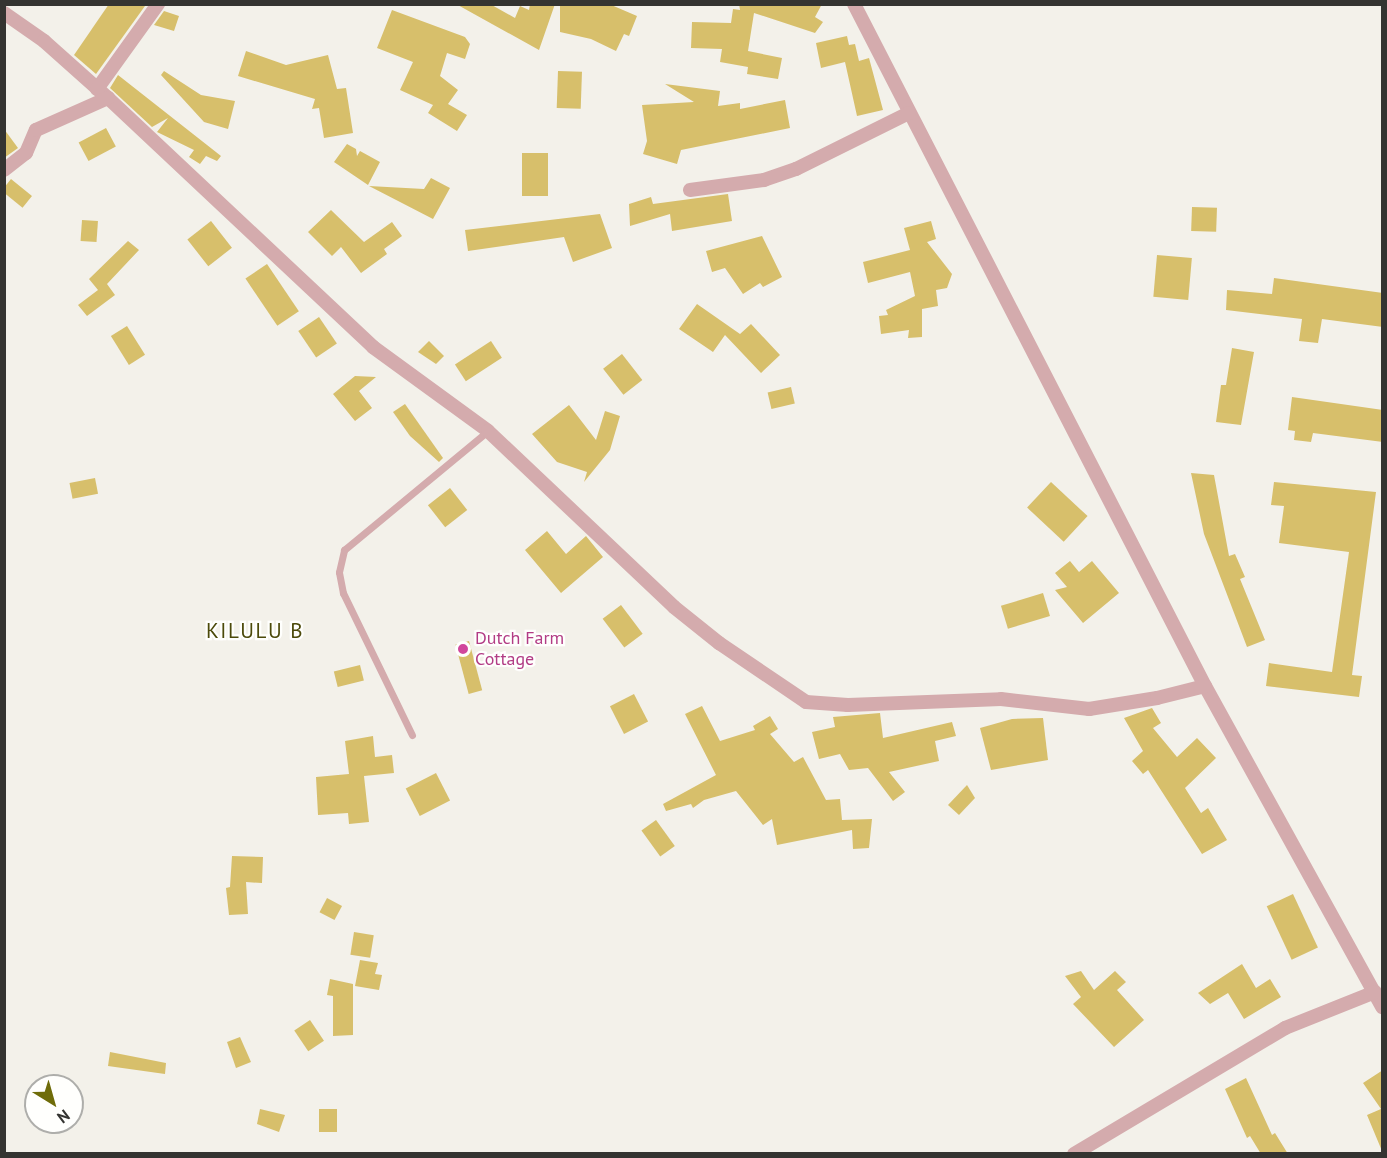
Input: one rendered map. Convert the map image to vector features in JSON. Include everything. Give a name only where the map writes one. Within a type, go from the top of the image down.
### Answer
[{"type":"street","points":[[4,170],[26,153],[36,130],[103,94],[158,4]]},
{"type":"street","points":[[854,4],[1205,686],[1383,1007]]},
{"type":"street","points":[[4,13],[44,41],[103,94],[373,347],[488,431],[674,607],[719,643],[807,702],[848,705],[1001,699],[1089,709],[1157,698],[1205,686]]},
{"type":"street","points":[[690,190],[764,180],[796,170],[909,113]]},
{"type":"street","points":[[1074,1154],[1285,1028],[1375,992]]},
{"type":"lane","points":[[412,735],[343,593],[339,572],[344,550],[488,431]]},
{"type":"building","points":[[109,4],[145,6],[96,74],[74,55]]},
{"type":"building","points":[[456,4],[490,4],[515,18],[520,6],[529,10],[530,4],[555,4],[539,50]]},
{"type":"building","points":[[560,4],[609,4],[637,16],[629,36],[624,34],[616,51],[591,39],[560,32]]},
{"type":"building","points":[[739,4],[822,4],[815,17],[823,22],[815,33],[754,13],[748,51],[782,58],[778,79],[747,74],[748,67],[720,62],[722,49],[691,48],[692,22],[731,23],[733,9],[740,10]]},
{"type":"building","points":[[392,10],[465,37],[470,44],[465,59],[447,53],[440,76],[458,90],[448,104],[467,115],[457,131],[428,113],[433,105],[400,90],[413,62],[377,48]]},
{"type":"building","points":[[164,11],[179,16],[174,31],[154,25]]},
{"type":"building","points":[[847,36],[849,45],[855,44],[859,61],[869,58],[883,110],[857,116],[845,62],[821,68],[816,43]]},
{"type":"building","points":[[246,51],[286,65],[328,55],[337,89],[346,88],[353,133],[324,138],[319,108],[312,109],[315,99],[238,76]]},
{"type":"building","points":[[164,71],[201,95],[235,101],[228,129],[204,122],[161,75]]},
{"type":"building","points":[[558,71],[582,72],[581,109],[557,108]]},
{"type":"building","points":[[118,75],[221,156],[217,161],[206,156],[200,164],[189,157],[194,150],[157,132],[168,118],[152,127],[110,88]]},
{"type":"building","points":[[665,84],[720,91],[718,106],[740,103],[740,109],[785,100],[790,128],[681,150],[677,164],[643,154],[647,141],[642,105],[694,102]]},
{"type":"building","points":[[106,128],[116,147],[88,161],[79,143]]},
{"type":"building","points":[[4,129],[18,148],[4,158]]},
{"type":"building","points":[[347,144],[356,149],[357,156],[360,151],[380,162],[368,185],[334,162]]},
{"type":"building","points":[[522,153],[548,153],[548,196],[522,196]]},
{"type":"building","points":[[431,178],[450,188],[433,219],[369,186],[424,189]]},
{"type":"building","points":[[11,179],[32,196],[23,208],[4,193],[4,188]]},
{"type":"building","points":[[728,194],[732,221],[672,231],[670,214],[630,226],[629,204],[651,197],[653,204]]},
{"type":"building","points":[[1192,207],[1217,208],[1216,232],[1191,231]]},
{"type":"building","points":[[331,210],[364,242],[392,222],[402,236],[384,249],[387,254],[361,273],[341,247],[332,256],[308,232]]},
{"type":"building","points":[[600,214],[612,248],[573,262],[564,237],[468,251],[465,230]]},
{"type":"building","points":[[82,220],[98,221],[96,242],[81,241]]},
{"type":"building","points":[[211,221],[232,248],[208,266],[187,239]]},
{"type":"building","points":[[931,221],[936,239],[927,242],[952,274],[947,288],[936,290],[938,306],[922,309],[922,337],[908,338],[909,330],[881,334],[879,316],[888,315],[886,310],[915,296],[910,272],[868,283],[863,262],[910,250],[904,228]]},
{"type":"building","points":[[762,236],[782,277],[763,287],[760,283],[743,294],[725,268],[712,272],[706,251]]},
{"type":"building","points":[[128,241],[139,250],[107,284],[115,295],[87,316],[78,305],[98,290],[89,279]]},
{"type":"building","points":[[1157,255],[1192,258],[1188,300],[1153,297]]},
{"type":"building","points":[[267,264],[299,311],[277,326],[245,279]]},
{"type":"building","points":[[1274,278],[1383,293],[1383,327],[1322,319],[1318,343],[1299,341],[1302,319],[1226,310],[1227,290],[1272,294]]},
{"type":"building","points":[[697,304],[740,334],[751,324],[780,355],[761,373],[725,335],[713,352],[679,329]]},
{"type":"building","points":[[319,317],[337,344],[316,358],[298,331]]},
{"type":"building","points":[[127,326],[145,355],[129,365],[111,336]]},
{"type":"building","points":[[429,341],[444,356],[436,364],[418,352]]},
{"type":"building","points":[[491,341],[502,358],[466,381],[455,364]]},
{"type":"building","points":[[1232,348],[1254,352],[1241,425],[1216,422],[1221,385],[1226,385]]},
{"type":"building","points":[[622,354],[642,380],[623,395],[603,369]]},
{"type":"building","points":[[355,376],[376,377],[359,391],[372,408],[355,421],[333,394]]},
{"type":"building","points":[[791,387],[795,404],[771,409],[768,392]]},
{"type":"building","points":[[1292,397],[1383,410],[1383,442],[1313,433],[1311,442],[1294,440],[1295,431],[1288,430]]},
{"type":"building","points":[[405,404],[443,458],[439,462],[410,436],[393,412]]},
{"type":"building","points":[[569,405],[596,440],[605,411],[620,416],[610,450],[584,482],[587,472],[557,462],[532,434]]},
{"type":"building","points":[[1191,473],[1214,475],[1229,556],[1235,554],[1245,577],[1240,579],[1265,640],[1247,647],[1204,534]]},
{"type":"building","points":[[95,478],[98,494],[73,499],[69,483]]},
{"type":"building","points":[[1051,482],[1088,516],[1064,542],[1027,508]]},
{"type":"building","points":[[1274,482],[1376,492],[1352,675],[1362,676],[1359,697],[1266,686],[1269,663],[1332,672],[1349,552],[1279,543],[1284,506],[1271,505]]},
{"type":"building","points":[[450,488],[467,510],[445,527],[428,505]]},
{"type":"building","points":[[547,531],[566,554],[586,536],[603,557],[561,593],[525,550]]},
{"type":"building","points":[[1070,561],[1079,572],[1092,561],[1119,593],[1083,623],[1055,590],[1067,587],[1055,573]]},
{"type":"building","points":[[1043,593],[1050,616],[1008,629],[1001,606]]},
{"type":"building","points":[[621,605],[643,634],[624,648],[603,619]]},
{"type":"building","points":[[469,641],[482,690],[469,694],[455,645]]},
{"type":"building","points":[[360,665],[364,681],[338,687],[334,672]]},
{"type":"building","points":[[634,694],[648,722],[624,734],[610,706]]},
{"type":"building","points":[[702,706],[720,741],[755,730],[753,726],[770,716],[778,729],[770,734],[794,762],[803,757],[826,800],[840,799],[842,820],[872,819],[869,848],[853,849],[852,830],[777,845],[772,819],[763,825],[736,791],[704,800],[693,808],[691,804],[666,811],[663,804],[716,775],[685,714]]},
{"type":"building","points":[[1152,708],[1161,723],[1153,728],[1177,757],[1197,738],[1216,758],[1185,788],[1201,813],[1208,808],[1227,840],[1202,854],[1148,770],[1143,774],[1132,761],[1143,751],[1124,718]]},
{"type":"building","points":[[880,713],[883,738],[952,722],[956,736],[935,741],[939,761],[889,772],[905,792],[893,801],[868,768],[849,770],[840,754],[819,759],[812,732],[835,727],[833,717]]},
{"type":"building","points":[[1043,718],[1048,760],[991,770],[980,728],[1012,719]]},
{"type":"building","points":[[373,736],[375,757],[392,755],[394,773],[364,776],[369,822],[349,824],[348,813],[318,815],[316,777],[349,774],[345,741]]},
{"type":"building","points":[[436,773],[450,801],[420,816],[406,788]]},
{"type":"building","points":[[967,785],[975,798],[959,815],[948,805]]},
{"type":"building","points":[[656,820],[675,846],[660,856],[641,831]]},
{"type":"building","points":[[232,856],[263,857],[262,883],[246,882],[248,914],[229,915],[226,888],[230,887]]},
{"type":"building","points":[[1293,894],[1318,947],[1292,960],[1267,906]]},
{"type":"building","points":[[327,898],[342,906],[334,920],[319,912]]},
{"type":"building","points":[[354,932],[374,935],[370,958],[350,955]]},
{"type":"building","points":[[360,960],[378,963],[375,974],[382,975],[379,990],[355,986]]},
{"type":"building","points":[[1242,964],[1256,988],[1270,979],[1281,997],[1244,1019],[1228,993],[1210,1004],[1198,993]]},
{"type":"building","points":[[1081,971],[1094,990],[1115,971],[1126,982],[1117,990],[1144,1020],[1114,1047],[1073,1004],[1081,997],[1065,976]]},
{"type":"building","points":[[330,979],[353,984],[353,1035],[333,1036],[333,996],[327,995]]},
{"type":"building","points":[[310,1020],[324,1041],[308,1051],[294,1031]]},
{"type":"building","points":[[240,1037],[251,1062],[236,1068],[227,1042]]},
{"type":"building","points":[[110,1052],[166,1063],[165,1074],[108,1066]]},
{"type":"building","points":[[1383,1070],[1382,1151],[1367,1115],[1381,1109],[1363,1083]]},
{"type":"building","points":[[1246,1078],[1272,1135],[1275,1133],[1288,1154],[1261,1154],[1250,1136],[1247,1138],[1225,1089]]},
{"type":"building","points":[[260,1109],[285,1115],[279,1132],[257,1124]]},
{"type":"building","points":[[319,1109],[337,1109],[337,1132],[319,1132]]},
{"type":"place","name":"Dutch Farm Cottage","points":[[463,649]]},
{"type":"district","name":"KILULU B","points":[[255,631]]}]
